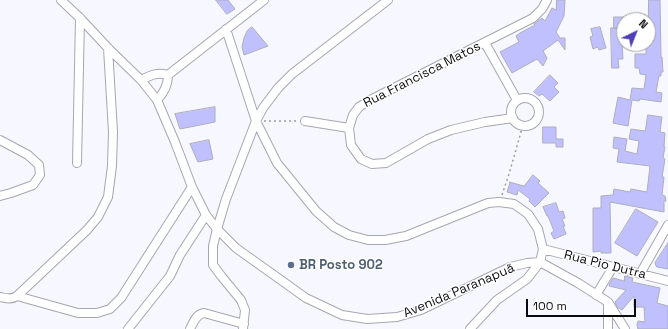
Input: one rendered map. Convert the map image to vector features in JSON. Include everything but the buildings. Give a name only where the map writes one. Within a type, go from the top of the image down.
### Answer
[{"type":"street","name":"Avenida Paranapuã","points":[[61,0],[142,80],[157,100],[192,187],[206,215],[236,248],[306,298],[342,315],[367,319],[397,318],[421,310],[510,267],[540,262]]},
{"type":"street","points":[[157,100],[167,84],[168,75],[263,0]]},
{"type":"street","points":[[190,329],[198,316],[204,312],[243,327],[245,310],[241,300],[213,265],[213,246],[226,199],[256,121],[263,108],[278,88],[292,74],[388,0]]},
{"type":"street","name":"Rua Francisca Matos","points":[[348,128],[353,115],[360,107],[370,100],[533,18],[542,9],[547,0]]},
{"type":"street","points":[[77,163],[80,18]]},
{"type":"street","points":[[226,29],[256,121],[278,163],[316,212],[334,227],[349,235],[368,240],[385,240],[406,236],[488,203],[499,202],[514,204],[528,214],[538,229],[543,249],[540,262],[527,279],[497,300],[470,329]]},
{"type":"street","points":[[485,43],[517,100]]},
{"type":"street","points":[[0,297],[7,299],[17,296],[87,230],[98,217],[108,196],[112,166],[113,132],[108,48]]},
{"type":"street","points":[[142,80],[156,74],[168,75]]},
{"type":"street","points":[[524,98],[532,100],[537,105],[538,117],[533,123],[522,125],[515,121],[511,110],[512,106],[517,100],[524,98]]},
{"type":"street","points":[[305,121],[348,128],[351,145],[361,159],[372,164],[386,163],[428,139],[450,130],[485,122],[513,118]]},
{"type":"street","points":[[0,140],[28,155],[39,165],[40,175],[33,185],[0,196]]},
{"type":"street","points":[[17,296],[78,313],[97,313],[110,309],[121,298],[192,187]]},
{"type":"street","points":[[128,329],[170,276],[180,255],[206,215]]},
{"type":"street","points":[[640,274],[668,225]]},
{"type":"street","name":"Rua Pio Dutra","points":[[543,249],[668,281]]},
{"type":"street","points":[[540,262],[608,302],[625,329]]},
{"type":"street","points":[[596,295],[613,267]]},
{"type":"street","points":[[608,302],[608,329]]},
{"type":"path","points":[[256,121],[305,121]]},
{"type":"path","points":[[499,202],[509,174],[522,125]]},
{"type":"place","name":"BR Posto 902","points":[[291,265]]}]
